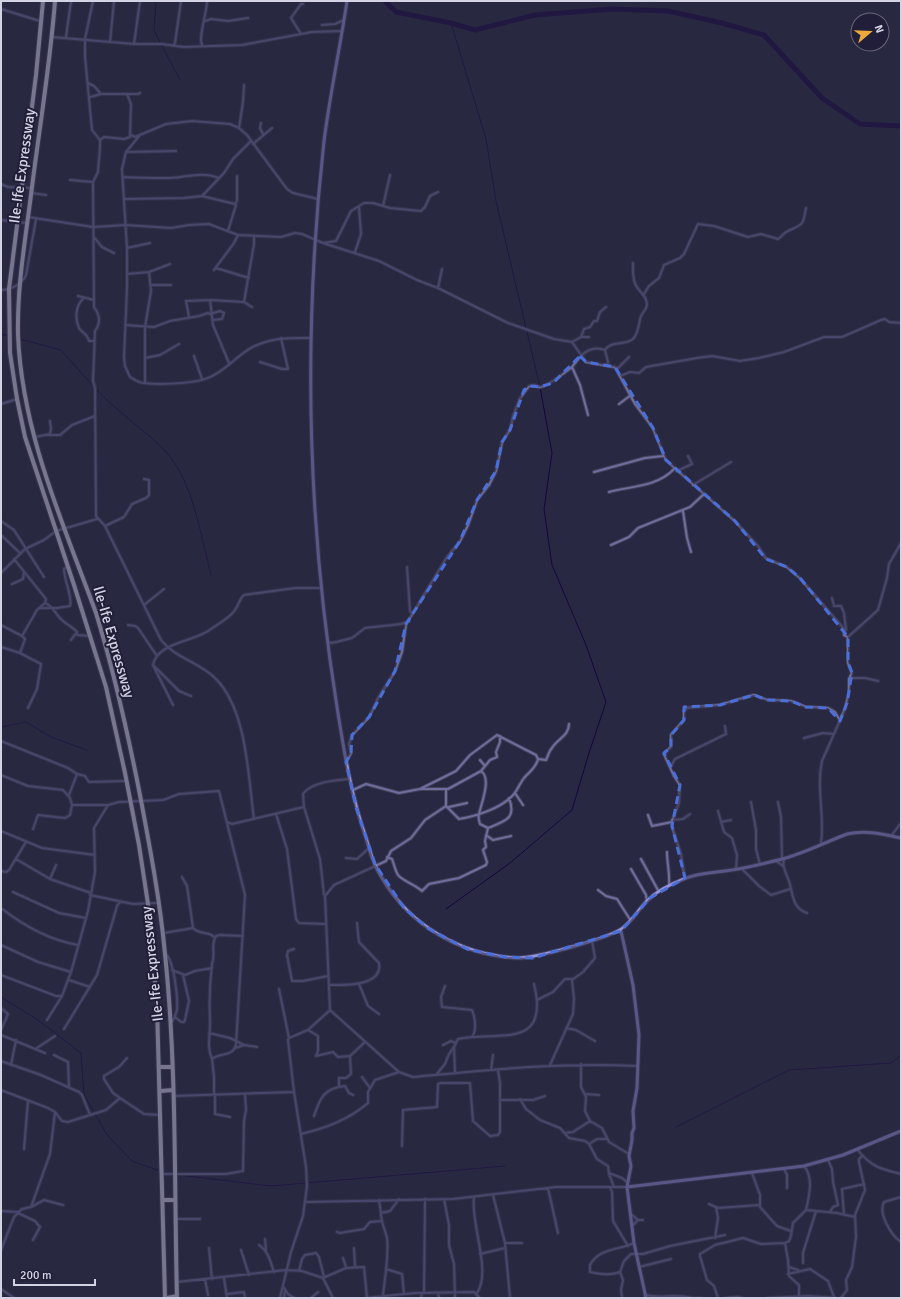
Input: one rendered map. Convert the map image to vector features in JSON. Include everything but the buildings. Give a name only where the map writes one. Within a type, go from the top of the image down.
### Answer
[{"type":"highway","name":"Ile-Ife Expressway","points":[[43,1],[36,75],[9,289],[10,353],[25,437],[68,566],[107,694],[127,781],[148,904],[156,981],[160,1067],[166,1298]]},
{"type":"highway","name":"Ile-Ife Expressway","points":[[55,1],[52,36],[19,284],[18,336],[28,413],[34,436],[64,528],[96,613],[104,639],[141,801],[158,903],[165,953],[170,1023],[173,1090],[177,1297]]},
{"type":"highway","points":[[27,151],[36,152]]},
{"type":"highway","points":[[25,437],[34,436]]},
{"type":"highway","points":[[74,585],[84,581]]},
{"type":"highway","points":[[160,1067],[172,1067]]},
{"type":"highway","points":[[161,1090],[173,1090]]},
{"type":"highway","points":[[163,1200],[175,1200]]},
{"type":"highway","points":[[166,1298],[177,1297]]},
{"type":"street","points":[[66,37],[71,1]]},
{"type":"street","points":[[93,1],[85,38],[85,57],[92,130],[100,140],[98,172],[93,182],[94,307],[98,312],[100,324],[95,331],[94,341],[96,361],[93,381],[95,384],[98,519],[105,526],[161,640],[167,647],[209,672],[223,686],[231,698],[241,729],[254,819]]},
{"type":"street","points":[[110,42],[114,1]]},
{"type":"street","points":[[134,44],[140,1]]},
{"type":"street","points":[[173,46],[175,43],[181,1]]},
{"type":"street","points":[[197,46],[200,42],[205,21],[207,1]]},
{"type":"street","points":[[348,1],[331,96],[319,198],[311,338],[311,428],[320,588],[346,762],[352,791],[369,848],[375,864],[387,886],[404,908],[434,932],[467,949],[505,957],[524,958],[553,952],[621,931],[646,902],[659,892],[685,878],[696,874],[742,868],[783,859],[855,832],[875,832],[901,838]]},
{"type":"street","points":[[301,34],[291,18],[301,4],[303,4]]},
{"type":"street","points":[[1,9],[40,21]]},
{"type":"street","points":[[205,21],[211,19],[228,21],[248,18]]},
{"type":"street","points":[[322,25],[335,24],[344,20]]},
{"type":"street","points":[[52,36],[85,38],[134,44],[197,46],[242,45],[301,34],[342,32]]},
{"type":"street","points":[[88,83],[94,86],[101,94]]},
{"type":"street","points":[[239,128],[244,85]]},
{"type":"street","points":[[89,97],[101,94],[140,93]]},
{"type":"street","points":[[100,140],[104,137],[124,139],[130,138],[131,104],[127,94]]},
{"type":"street","points":[[131,135],[135,137],[153,128],[166,124],[192,121],[219,122],[239,128],[252,142],[287,189],[312,198],[319,198]]},
{"type":"street","points":[[261,123],[260,128],[263,134]]},
{"type":"street","points":[[202,196],[219,178],[233,159],[252,142],[272,128]]},
{"type":"street","points":[[140,135],[126,152],[122,169],[127,248],[125,366],[130,377],[145,383],[187,382],[202,379],[214,376],[255,345],[281,338],[311,338]]},
{"type":"street","points":[[126,152],[176,151]]},
{"type":"street","points":[[123,177],[172,178],[198,174],[210,175],[219,178]]},
{"type":"street","points":[[383,206],[390,175]]},
{"type":"street","points":[[228,231],[236,205],[235,204],[237,202],[237,176]]},
{"type":"street","points":[[70,180],[93,182]]},
{"type":"street","points":[[1,184],[46,195]]},
{"type":"street","points":[[323,243],[336,241],[351,211],[368,202],[383,206],[421,211],[426,207],[430,196],[438,192]]},
{"type":"street","points":[[125,199],[184,198],[202,196],[235,204]]},
{"type":"street","points":[[354,253],[362,234],[359,207]]},
{"type":"street","points":[[644,294],[649,286],[659,278],[664,265],[680,258],[684,254],[698,224],[714,226],[748,237],[761,234],[778,239],[787,231],[801,226],[806,208]]},
{"type":"street","points":[[28,217],[93,227],[126,225],[172,228],[208,224],[238,235],[281,237],[296,233],[302,234],[323,243],[379,261],[417,280],[438,288],[508,323],[554,340],[572,342],[581,337],[589,337]]},
{"type":"street","points":[[1,290],[9,289],[24,280],[36,218]]},
{"type":"street","points":[[1,220],[27,223]]},
{"type":"street","points":[[238,235],[215,269],[249,278]]},
{"type":"street","points":[[93,236],[102,247],[114,253]]},
{"type":"street","points":[[244,302],[246,284],[249,278],[254,236]]},
{"type":"street","points":[[127,248],[150,243]]},
{"type":"street","points":[[605,350],[610,345],[630,341],[636,336],[641,315],[646,307],[644,294],[637,288],[634,282],[633,262]]},
{"type":"street","points":[[127,274],[149,272],[170,264]]},
{"type":"street","points":[[438,288],[442,269]]},
{"type":"street","points":[[145,383],[145,327],[150,305],[151,285],[149,272]]},
{"type":"street","points":[[151,285],[171,285]]},
{"type":"street","points":[[78,296],[94,300]]},
{"type":"street","points":[[84,298],[79,302],[76,319],[80,329],[87,335],[89,341],[94,341]]},
{"type":"street","points":[[210,300],[210,314],[213,315],[212,320],[216,335],[229,364]]},
{"type":"street","points":[[189,317],[186,301],[210,300],[244,302],[252,307]]},
{"type":"street","points":[[581,337],[584,329],[590,327],[594,321],[597,321],[600,312],[606,307]]},
{"type":"street","points":[[125,325],[154,327],[208,313],[210,314],[220,311],[224,313],[222,319],[212,320]]},
{"type":"street","points":[[620,376],[630,372],[639,373],[646,367],[712,356],[740,361],[759,358],[784,352],[824,337],[842,337],[881,320],[901,323]]},
{"type":"street","points":[[260,362],[282,369],[288,369],[281,338]]},
{"type":"street","points":[[572,342],[580,356],[586,362],[607,365],[616,369],[653,428],[663,456],[674,469],[747,533],[766,558],[787,567],[800,578],[845,630],[844,635]]},
{"type":"street","points":[[145,358],[160,355],[178,344]]},
{"type":"street","points":[[346,762],[351,753],[349,744],[352,735],[370,718],[378,698],[396,671],[402,652],[405,627],[412,613],[465,532],[477,500],[496,471],[502,442],[510,429],[513,416],[524,390],[529,386],[534,385],[540,387],[553,383],[572,367],[580,356],[596,348],[605,350]]},
{"type":"street","points":[[605,350],[608,362],[607,365]]},
{"type":"street","points":[[194,356],[202,379]]},
{"type":"street","points":[[616,369],[629,357]]},
{"type":"street","points":[[572,367],[580,385],[588,415]]},
{"type":"street","points":[[619,404],[631,395]]},
{"type":"street","points":[[1,404],[17,399]]},
{"type":"street","points":[[34,436],[60,435],[72,424],[95,416]]},
{"type":"street","points":[[48,435],[51,429],[50,421]]},
{"type":"street","points":[[594,472],[645,458],[663,456]]},
{"type":"street","points":[[677,471],[692,464],[688,456]]},
{"type":"street","points":[[693,485],[731,462]]},
{"type":"street","points":[[609,492],[653,483],[668,475],[674,469]]},
{"type":"street","points":[[105,526],[124,517],[132,504],[146,498],[149,495],[149,480],[144,479]]},
{"type":"street","points":[[611,545],[629,537],[638,528],[690,507],[704,494]]},
{"type":"street","points":[[683,510],[686,538],[692,552]]},
{"type":"street","points":[[1,573],[25,549],[44,540],[56,531],[98,519]]},
{"type":"street","points":[[1,521],[14,530],[44,577]]},
{"type":"street","points":[[1,535],[20,553]]},
{"type":"street","points":[[821,844],[822,822],[820,771],[822,761],[847,703],[849,679],[852,673],[848,663],[848,637],[878,610],[887,578],[889,564],[901,543]]},
{"type":"street","points":[[14,559],[45,596],[45,602],[37,610],[22,636]]},
{"type":"street","points":[[37,610],[40,608],[70,606],[70,594],[67,591],[64,569],[68,566]]},
{"type":"street","points":[[407,567],[410,611],[412,613]]},
{"type":"street","points":[[12,584],[23,579],[23,571]]},
{"type":"street","points":[[173,705],[153,665],[156,656],[167,647],[174,646],[210,630],[235,610],[240,598],[244,594],[295,588],[320,588]]},
{"type":"street","points":[[144,605],[164,589]]},
{"type":"street","points":[[832,598],[834,606],[841,606],[843,609],[846,628],[844,635]]},
{"type":"street","points":[[45,602],[52,607],[60,619],[77,632],[77,635],[90,636]]},
{"type":"street","points":[[327,642],[332,643],[352,638],[365,628],[401,624],[409,620]]},
{"type":"street","points":[[1,625],[22,636],[25,643],[20,653]]},
{"type":"street","points":[[128,625],[138,628],[156,656]]},
{"type":"street","points":[[71,640],[77,632]]},
{"type":"street","points":[[844,635],[848,637]]},
{"type":"street","points":[[1,646],[20,653],[42,666],[37,689],[28,708]]},
{"type":"street","points":[[153,665],[178,691],[191,696]]},
{"type":"street","points":[[849,679],[865,678],[878,681]]},
{"type":"street","points":[[685,878],[684,866],[672,821],[681,793],[680,785],[674,776],[671,766],[664,754],[671,747],[671,735],[684,720],[684,711],[687,708],[720,705],[754,695],[767,700],[791,701],[806,707],[828,708],[835,712],[840,721]]},
{"type":"street","points":[[420,789],[456,771],[475,750],[497,735],[536,755],[538,759],[546,760],[552,746],[565,735],[569,729],[569,724]]},
{"type":"street","points":[[671,766],[675,759],[726,734],[725,726]]},
{"type":"street","points":[[804,738],[823,733],[834,734]]},
{"type":"street","points":[[352,791],[366,784],[399,793],[420,789],[446,790],[481,771],[490,760],[497,757],[496,752],[500,742],[500,736]]},
{"type":"street","points":[[1,741],[68,768],[77,774],[85,776],[89,782],[127,781]]},
{"type":"street","points":[[446,790],[447,807],[459,819],[479,814],[509,798],[515,793],[524,778],[534,768],[538,759]]},
{"type":"street","points":[[480,760],[485,766]]},
{"type":"street","points":[[481,771],[485,776],[485,786],[484,798],[479,814],[480,824],[488,828],[507,820],[510,817],[512,808],[509,798]]},
{"type":"street","points":[[69,796],[77,774]]},
{"type":"street","points":[[1,775],[28,786],[63,790],[69,796],[72,805],[70,815],[65,818],[38,815],[33,829]]},
{"type":"street","points":[[349,779],[337,780],[308,788],[303,794],[304,807],[320,859],[330,1010],[399,1072],[413,1077],[550,1065],[581,1064],[638,1066]]},
{"type":"street","points":[[72,805],[108,805],[130,801],[163,800],[179,794],[218,790],[223,802],[245,895],[235,1048],[230,1054],[220,1055],[212,1059]]},
{"type":"street","points":[[515,793],[523,805]]},
{"type":"street","points":[[751,802],[756,827],[756,848],[760,864]]},
{"type":"street","points":[[778,802],[781,816],[783,866],[796,906],[800,910],[807,913]]},
{"type":"street","points":[[324,903],[325,896],[334,885],[375,864],[384,862],[392,851],[411,838],[425,820],[447,807],[456,807],[467,803]]},
{"type":"street","points":[[47,1020],[62,996],[69,980],[86,918],[95,872],[94,828],[108,805]]},
{"type":"street","points":[[227,822],[232,824],[304,807]]},
{"type":"street","points":[[718,811],[724,832],[732,838],[737,855],[736,869]]},
{"type":"street","points":[[276,814],[287,849],[296,919],[299,923],[325,924]]},
{"type":"street","points":[[648,815],[652,826],[685,818],[690,814]]},
{"type":"street","points":[[721,822],[731,820]]},
{"type":"street","points":[[891,836],[901,823]]},
{"type":"street","points":[[229,828],[232,824]]},
{"type":"street","points":[[387,857],[392,859],[401,879],[414,884],[422,891],[429,884],[459,878],[486,865],[487,862],[483,850],[486,846],[485,841],[488,828]]},
{"type":"street","points":[[1,831],[42,848],[95,855]]},
{"type":"street","points":[[486,835],[493,840],[511,836]]},
{"type":"street","points":[[1,871],[8,872],[26,842]]},
{"type":"street","points":[[346,858],[357,859],[369,848]]},
{"type":"street","points":[[667,852],[667,866],[670,874],[669,886]]},
{"type":"street","points":[[16,859],[50,879],[91,894],[120,902],[148,904],[158,903]]},
{"type":"street","points":[[641,859],[659,892]]},
{"type":"street","points":[[775,861],[783,866]]},
{"type":"street","points":[[50,879],[56,865]]},
{"type":"street","points":[[742,868],[759,886],[771,895],[790,889]]},
{"type":"street","points":[[631,869],[646,895],[646,902]]},
{"type":"street","points":[[182,877],[187,886],[193,928],[198,933],[213,934],[214,938],[213,948],[215,957],[212,968],[208,1009],[210,1055],[212,1059],[215,1094],[215,1114],[230,1117]]},
{"type":"street","points":[[598,890],[606,896],[616,899],[631,921]]},
{"type":"street","points":[[13,892],[59,913],[86,918]]},
{"type":"street","points":[[64,1029],[90,987],[102,963],[117,906],[120,902]]},
{"type":"street","points":[[1,908],[14,918],[44,936],[78,945]]},
{"type":"street","points":[[329,985],[359,984],[373,978],[380,967],[376,960],[359,942],[357,923]]},
{"type":"street","points":[[163,934],[193,928]]},
{"type":"street","points":[[621,931],[629,965],[639,1035],[636,1095],[633,1111],[634,1128],[629,1154],[631,1166],[629,1183],[627,1187],[629,1192],[631,1226],[636,1253],[646,1296],[658,1298],[674,1295],[702,1298]]},
{"type":"street","points":[[214,938],[220,935],[243,936]]},
{"type":"street","points":[[537,1000],[553,992],[566,980],[583,972],[595,958],[592,940]]},
{"type":"street","points":[[1,945],[38,962],[71,972]]},
{"type":"street","points":[[294,948],[288,951],[287,955],[292,981],[303,981],[328,976]]},
{"type":"street","points":[[165,953],[170,958],[177,1003],[175,1017],[170,1023]]},
{"type":"street","points":[[172,970],[183,974],[212,968]]},
{"type":"street","points":[[173,975],[178,973]]},
{"type":"street","points":[[175,1017],[181,1022],[184,1022],[188,1001],[183,974]]},
{"type":"street","points":[[1,975],[56,996],[62,996]]},
{"type":"street","points":[[550,1065],[573,1014],[574,1006],[571,982],[573,978]]},
{"type":"street","points":[[69,980],[90,987]]},
{"type":"street","points":[[359,984],[368,1006],[379,1014]]},
{"type":"street","points":[[455,1073],[454,1047],[458,1039],[517,1034],[527,1031],[537,1012],[537,1000],[534,984]]},
{"type":"street","points":[[446,986],[441,997],[442,1007],[472,1010],[475,1023],[475,1032],[472,1037]]},
{"type":"street","points":[[279,989],[289,1038],[288,1048],[307,1175],[306,1202],[286,1270],[280,1298]]},
{"type":"street","points":[[1,1008],[8,1014],[1,1030]]},
{"type":"street","points":[[289,1038],[308,1030],[330,1010]]},
{"type":"street","points":[[566,1028],[576,1030],[595,1041]]},
{"type":"street","points":[[308,1030],[318,1036],[318,1051],[316,1056],[333,1052],[338,1057],[350,1056],[365,1042]]},
{"type":"street","points":[[209,1033],[230,1038],[244,1045],[257,1046]]},
{"type":"street","points":[[1,1035],[37,1048],[45,1053]]},
{"type":"street","points":[[37,1048],[55,1036]]},
{"type":"street","points":[[11,1065],[16,1040]]},
{"type":"street","points":[[443,1044],[451,1041],[455,1043]]},
{"type":"street","points":[[235,1048],[244,1045]]},
{"type":"street","points":[[436,1075],[445,1064],[454,1047]]},
{"type":"street","points":[[490,1070],[493,1054]]},
{"type":"street","points":[[54,1055],[68,1062],[69,1088]]},
{"type":"street","points":[[339,1087],[339,1078],[346,1078],[351,1074],[350,1056]]},
{"type":"street","points":[[127,1058],[120,1066],[104,1076],[104,1079],[112,1092],[144,1114],[152,1116],[161,1115]]},
{"type":"street","points":[[1,1061],[81,1094],[90,1115]]},
{"type":"street","points":[[581,1064],[581,1087],[585,1094],[585,1111],[590,1121],[598,1124],[602,1128],[607,1139],[629,1154]]},
{"type":"street","points":[[402,1146],[403,1110],[437,1107],[438,1084],[470,1083],[472,1118],[490,1136],[498,1135],[500,1132],[500,1100],[498,1070]]},
{"type":"street","points":[[301,1134],[333,1125],[358,1111],[368,1104],[370,1088],[379,1078],[399,1072]]},
{"type":"street","points":[[362,1077],[370,1088]]},
{"type":"street","points":[[314,1116],[324,1093],[346,1086],[349,1093],[354,1095]]},
{"type":"street","points":[[1,1090],[55,1112],[62,1121],[68,1122],[106,1110],[120,1098]]},
{"type":"street","points":[[173,1096],[294,1092]]},
{"type":"street","points":[[162,1174],[226,1174],[243,1171],[244,1121],[246,1110],[245,1094]]},
{"type":"street","points":[[585,1094],[600,1095]]},
{"type":"street","points":[[500,1100],[533,1100],[545,1096]]},
{"type":"street","points":[[520,1099],[526,1109],[540,1120],[560,1128],[569,1138],[585,1141],[597,1159],[607,1165],[614,1187]]},
{"type":"street","points":[[24,1149],[28,1101]]},
{"type":"street","points":[[31,1207],[50,1154],[55,1112]]},
{"type":"street","points":[[564,1133],[573,1132],[590,1121]]},
{"type":"street","points":[[306,1202],[444,1199],[548,1188],[627,1187],[804,1166],[828,1160],[901,1131]]},
{"type":"street","points":[[588,1144],[598,1139],[607,1139]]},
{"type":"street","points":[[857,1149],[862,1156],[877,1167],[901,1174]]},
{"type":"street","points":[[841,1298],[847,1290],[846,1280],[852,1267],[856,1237],[855,1218],[864,1193],[864,1184],[859,1162],[862,1156]]},
{"type":"street","points":[[828,1160],[832,1169],[833,1182],[838,1202],[838,1205],[833,1207],[830,1212]]},
{"type":"street","points":[[718,1298],[714,1286],[707,1280],[700,1254],[715,1245],[743,1238],[760,1244],[778,1245],[789,1241],[795,1220],[806,1210],[810,1179],[808,1170],[804,1166]]},
{"type":"street","points":[[784,1168],[787,1175],[787,1188]]},
{"type":"street","points":[[751,1172],[760,1195],[759,1205],[778,1226],[791,1231]]},
{"type":"street","points":[[609,1173],[629,1183]]},
{"type":"street","points":[[844,1215],[844,1188],[864,1184]]},
{"type":"street","points":[[610,1187],[613,1221],[628,1246]]},
{"type":"street","points":[[548,1188],[558,1232]]},
{"type":"street","points":[[493,1194],[505,1244],[510,1298]]},
{"type":"street","points":[[474,1197],[475,1219],[480,1254],[481,1285],[477,1293]]},
{"type":"street","points":[[901,1197],[884,1202],[882,1207],[890,1232],[901,1242]]},
{"type":"street","points":[[382,1213],[390,1211],[399,1199]]},
{"type":"street","points":[[421,1298],[423,1293],[425,1199]]},
{"type":"street","points":[[444,1199],[449,1225],[449,1245],[454,1264],[455,1298]]},
{"type":"street","points":[[1,1250],[14,1217],[22,1209],[31,1207],[44,1200],[63,1205]]},
{"type":"street","points":[[379,1200],[382,1213],[381,1221],[387,1238],[383,1295]]},
{"type":"street","points":[[838,1202],[843,1202]]},
{"type":"street","points":[[709,1204],[716,1207],[759,1205]]},
{"type":"street","points":[[714,1238],[718,1218],[716,1207]]},
{"type":"street","points":[[1,1210],[18,1212],[35,1221],[40,1227],[33,1240]]},
{"type":"street","points":[[806,1210],[830,1212],[855,1218]]},
{"type":"street","points":[[803,1263],[803,1253],[816,1211]]},
{"type":"street","points":[[630,1213],[638,1220]]},
{"type":"street","points":[[176,1219],[200,1219]]},
{"type":"street","points":[[631,1226],[638,1220],[643,1220]]},
{"type":"street","points":[[337,1232],[340,1233],[364,1229],[370,1222],[381,1221]]},
{"type":"street","points":[[622,1298],[621,1290],[623,1280],[620,1272],[624,1261],[636,1253],[643,1254],[670,1246],[725,1235]]},
{"type":"street","points":[[265,1239],[266,1250],[274,1272]]},
{"type":"street","points":[[620,1272],[602,1274],[592,1273],[590,1272],[590,1265],[598,1255],[618,1247],[628,1246],[634,1243]]},
{"type":"street","points":[[784,1243],[789,1267],[788,1274],[790,1279],[799,1285],[800,1294],[798,1296]]},
{"type":"street","points":[[505,1244],[522,1244]]},
{"type":"street","points":[[259,1245],[266,1250]]},
{"type":"street","points":[[209,1248],[212,1279]]},
{"type":"street","points":[[354,1248],[355,1267]]},
{"type":"street","points":[[480,1254],[505,1248]]},
{"type":"street","points":[[241,1250],[249,1275]]},
{"type":"street","points":[[299,1271],[302,1259],[305,1255],[316,1253],[319,1257],[324,1278],[333,1298]]},
{"type":"street","points":[[343,1258],[347,1266],[346,1268]]},
{"type":"street","points":[[639,1266],[671,1259]]},
{"type":"street","points":[[177,1282],[286,1270],[299,1271],[324,1278],[346,1268],[362,1266],[365,1269],[367,1298],[383,1295],[394,1297],[404,1294],[423,1293],[477,1293]]},
{"type":"street","points":[[789,1267],[799,1270]]},
{"type":"street","points":[[386,1268],[402,1274],[404,1294]]},
{"type":"street","points":[[767,1298],[798,1296],[835,1298],[828,1281],[810,1269],[799,1270],[788,1274]]},
{"type":"street","points":[[319,1276],[322,1271]]},
{"type":"street","points":[[224,1278],[227,1298]]},
{"type":"street","points":[[205,1279],[208,1295]]},
{"type":"street","points":[[283,1287],[285,1291],[294,1298]]},
{"type":"street","points":[[1,1289],[14,1298]]},
{"type":"street","points":[[284,1298],[285,1291]]},
{"type":"street","points":[[227,1294],[244,1292],[245,1298]]},
{"type":"street","points":[[311,1298],[318,1292]]},
{"type":"street","points":[[438,1293],[439,1298]]},
{"type":"street","points":[[477,1293],[480,1298]]},
{"type":"street","points":[[725,1298],[742,1298]]},
{"type":"highlighted area","points":[[580,356],[586,362],[615,367],[653,428],[666,460],[735,521],[766,559],[787,567],[800,578],[848,637],[848,662],[852,673],[847,703],[840,721],[828,708],[806,707],[791,701],[767,700],[754,695],[720,705],[684,707],[684,720],[671,735],[671,747],[664,753],[680,785],[672,826],[685,878],[650,898],[621,931],[533,958],[505,957],[467,949],[429,929],[404,908],[375,864],[356,807],[346,762],[351,753],[352,735],[369,717],[395,671],[406,624],[460,541],[477,500],[496,471],[502,442],[510,430],[524,390],[529,386],[540,387],[553,383]]},
{"type":"waterway","points":[[156,1],[154,31],[180,80]]},
{"type":"waterway","points":[[385,1],[396,12],[451,23],[475,30],[535,15],[613,9],[668,11],[722,23],[764,35],[822,98],[860,124],[901,126]]},
{"type":"waterway","points":[[446,909],[510,863],[572,810],[606,702],[586,645],[552,565],[544,509],[552,453],[540,387],[496,201],[486,139],[451,23]]},
{"type":"waterway","points":[[1,334],[9,336]]},
{"type":"waterway","points":[[20,339],[61,350],[93,386]]},
{"type":"waterway","points":[[95,388],[103,397],[158,444],[175,464],[183,478],[195,510],[211,575]]},
{"type":"waterway","points":[[1,727],[26,722],[51,737],[87,750]]},
{"type":"waterway","points":[[1,997],[38,1020],[81,1053],[84,1095],[107,1135],[132,1161],[160,1171]]},
{"type":"waterway","points":[[676,1127],[789,1070],[891,1063],[901,1055]]},
{"type":"waterway","points":[[179,1175],[271,1186],[505,1166]]}]
